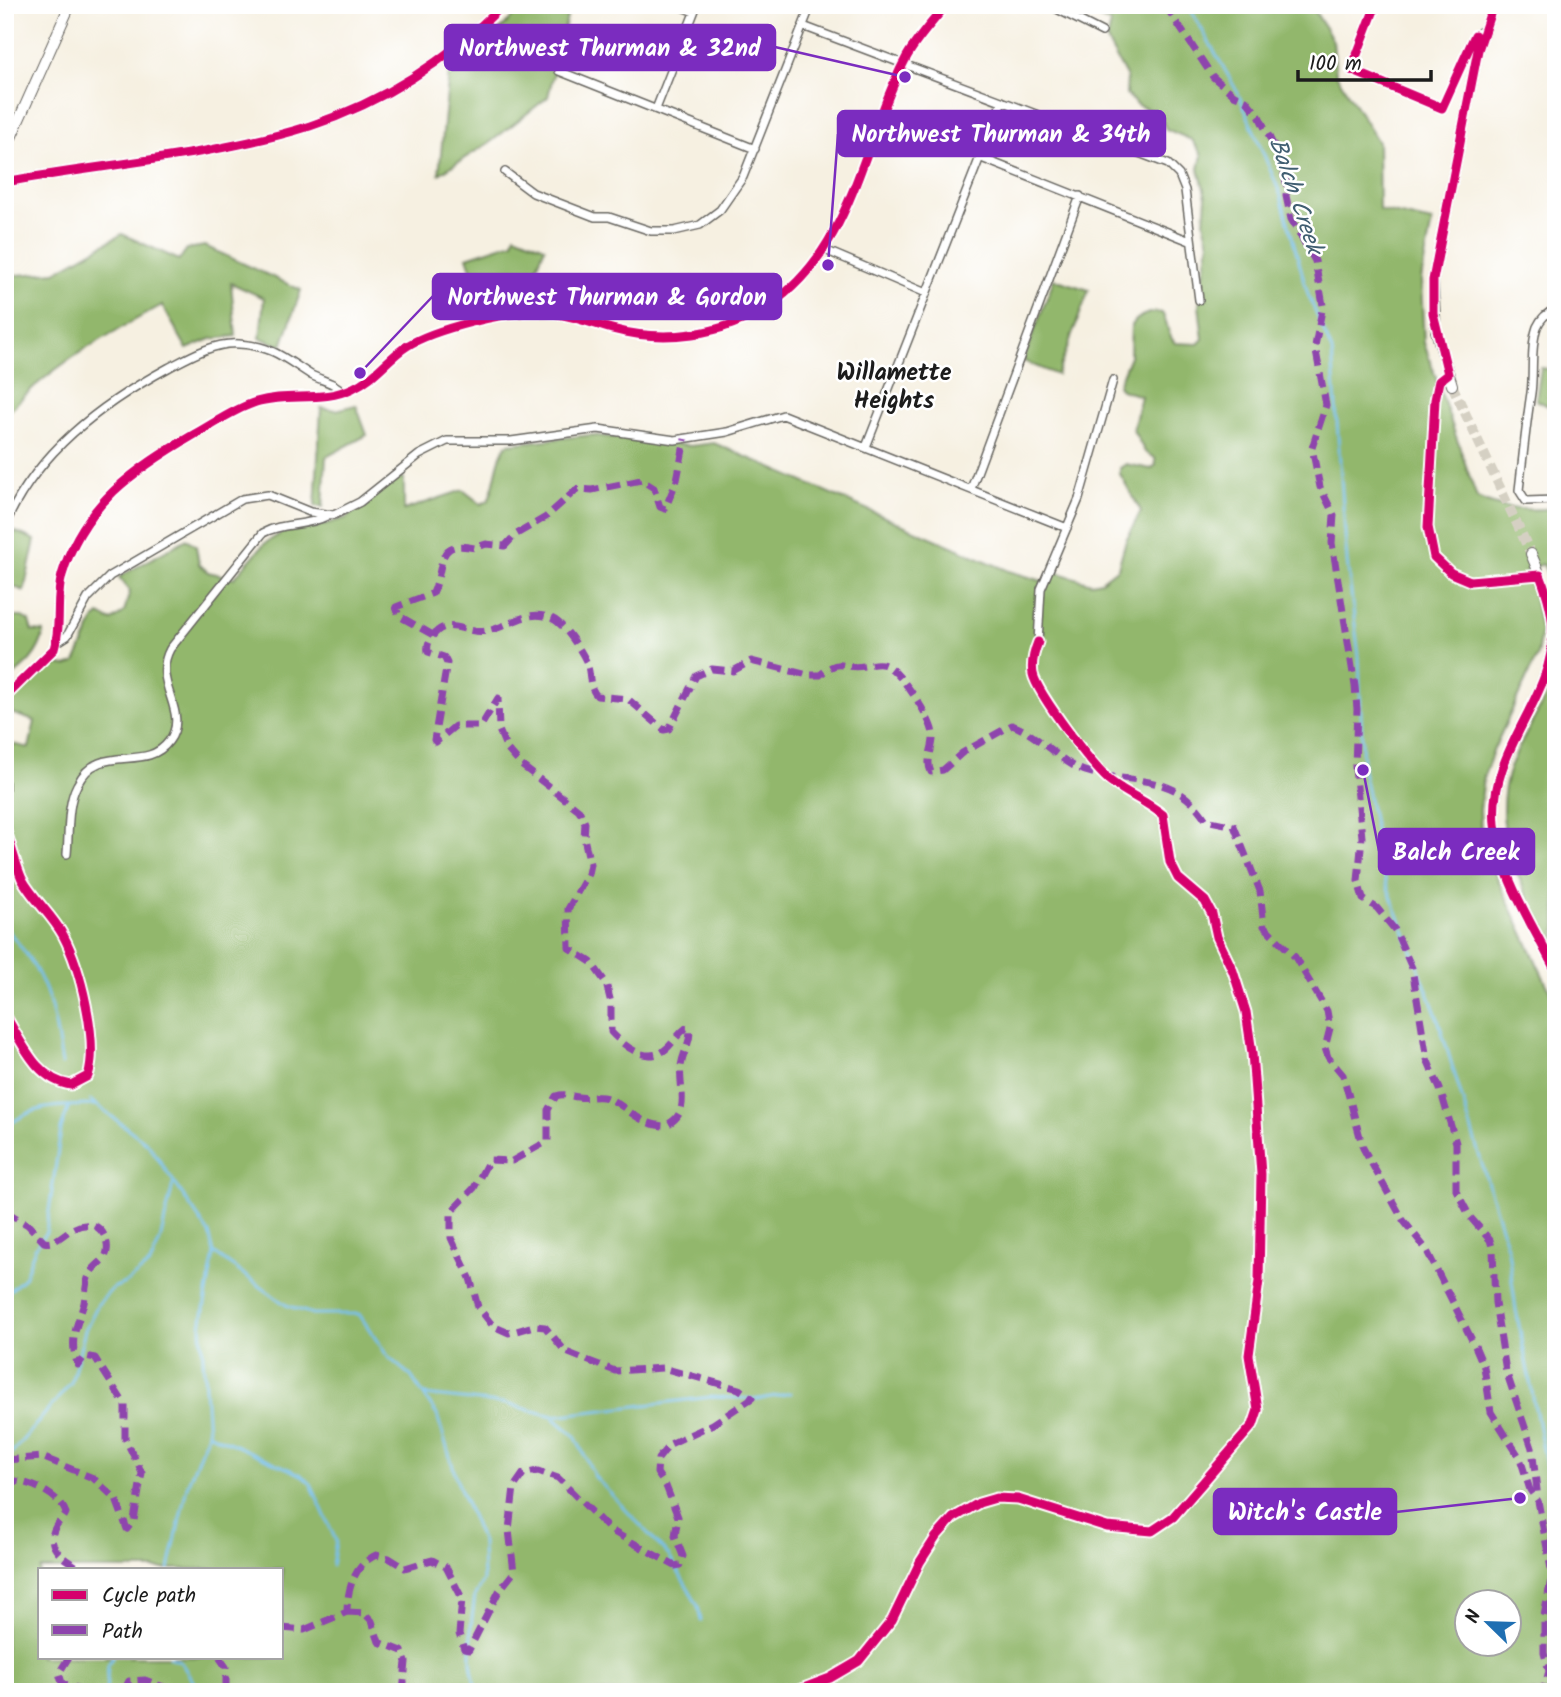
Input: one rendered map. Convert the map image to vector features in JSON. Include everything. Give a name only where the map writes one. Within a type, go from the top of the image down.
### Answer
[{"type":"main road","points":[[5,151],[70,5]]},
{"type":"main road","points":[[6,180],[236,143],[312,125],[378,97],[418,74],[464,40],[503,5]]},
{"type":"main road","points":[[1452,385],[1436,331],[1433,281],[1483,30],[1493,5]]},
{"type":"main road","points":[[1531,554],[1547,595],[1552,622],[1552,647],[1542,680],[1503,762],[1494,808],[1500,851],[1556,972]]},
{"type":"street","points":[[656,110],[696,9],[677,5]]},
{"type":"street","points":[[505,172],[533,193],[595,217],[610,217],[651,232],[674,231],[700,225],[720,210],[735,192],[755,149],[811,5]]},
{"type":"street","points":[[56,643],[59,588],[69,555],[94,510],[120,482],[149,461],[247,405],[267,399],[328,396],[343,392],[365,382],[410,344],[507,314],[552,313],[613,329],[655,336],[690,335],[725,327],[757,313],[779,298],[808,271],[825,250],[843,214],[903,63],[946,5]]},
{"type":"street","points":[[1049,5],[1102,32]]},
{"type":"street","points":[[1376,5],[1351,70],[1442,108],[1473,38],[1483,30]]},
{"type":"street","points":[[803,26],[1168,164],[1179,175],[1185,190],[1199,300]]},
{"type":"street","points":[[559,71],[755,149]]},
{"type":"street","points":[[866,447],[1002,101]]},
{"type":"street","points":[[979,157],[1190,241]]},
{"type":"street","points":[[971,489],[1080,197]]},
{"type":"street","points":[[825,250],[926,293]]},
{"type":"street","points":[[1556,309],[1543,316],[1535,335],[1531,393],[1525,420],[1526,451],[1519,490],[1522,498],[1531,503],[1556,500]]},
{"type":"street","points":[[5,525],[24,488],[74,430],[109,403],[193,355],[227,344],[267,348],[285,355],[343,392]]},
{"type":"street","points":[[1038,642],[1040,598],[1079,499],[1113,380]]},
{"type":"street","points":[[67,854],[71,804],[76,786],[84,773],[111,758],[151,755],[169,741],[176,718],[163,676],[165,658],[263,533],[281,526],[313,524],[353,506],[419,455],[447,441],[511,441],[598,429],[675,440],[727,432],[783,415],[1068,528]]},
{"type":"street","points":[[5,697],[18,681],[44,661],[56,643],[67,636],[88,598],[110,576],[242,499],[260,494],[276,496],[299,508],[328,516]]},
{"type":"street","points":[[5,783],[5,793]]},
{"type":"street","points":[[5,828],[21,877],[38,901]]},
{"type":"green space","points":[[524,5],[570,5],[548,97],[492,141],[439,174],[449,72],[490,40]]},
{"type":"green space","points":[[1068,5],[1307,5],[1313,8],[1333,41],[1336,74],[1378,142],[1379,210],[1432,222],[1421,280],[1424,343],[1477,498],[1516,509],[1556,508],[1556,595],[1543,564],[1525,571],[1533,589],[1541,632],[1537,656],[1484,776],[1480,810],[1481,835],[1492,867],[1556,1004],[1556,1692],[5,1692],[5,742],[29,748],[35,721],[11,713],[12,701],[52,663],[66,666],[75,663],[94,620],[99,615],[112,621],[124,612],[130,591],[119,577],[187,539],[196,546],[199,564],[208,572],[234,578],[264,544],[283,532],[312,528],[346,518],[398,477],[404,478],[404,510],[463,490],[481,504],[488,501],[501,457],[508,444],[591,435],[690,446],[714,443],[1009,571],[1046,582],[1056,572],[1091,583],[1101,581],[1118,568],[1126,540],[1141,511],[1120,474],[1120,468],[1126,464],[1151,469],[1156,465],[1155,458],[1145,452],[1133,430],[1141,396],[1121,390],[1118,385],[1130,356],[1131,325],[1145,315],[1162,313],[1175,343],[1198,344],[1203,339],[1199,305],[1209,243],[1204,222],[1206,197],[1199,169],[1202,155],[1192,140],[1166,129],[1159,114],[1137,105],[1126,94],[1127,78],[1107,41],[1111,23]]},
{"type":"green space","points":[[122,234],[179,260],[187,249],[205,246],[301,290],[282,346],[260,338],[264,298],[231,283],[236,336],[211,339],[187,349],[162,305],[59,367],[5,416],[5,276],[55,272]]},
{"type":"green space","points":[[515,235],[545,247],[523,300],[484,307],[467,257],[513,242]]},
{"type":"green space","points":[[1054,279],[1089,290],[1057,375],[1023,361]]},
{"type":"green space","points":[[1541,368],[1556,370],[1554,409],[1536,400]]},
{"type":"green space","points":[[356,405],[367,435],[326,457],[323,507],[315,506],[321,408],[336,410]]},
{"type":"green space","points":[[14,531],[35,540],[24,591],[5,583],[5,557]]},
{"type":"green space","points":[[5,617],[22,617],[29,621],[32,631],[44,632],[35,654],[6,681]]},
{"type":"green space","points":[[1556,672],[1556,954],[1513,862],[1506,839],[1503,814],[1504,790],[1511,765]]},
{"type":"waterway","name":"Balch Creek","points":[[1188,5],[1238,93],[1280,193],[1308,294],[1332,351],[1347,561],[1359,657],[1363,770],[1386,883],[1438,1019],[1508,1250],[1516,1310],[1556,1515]]},
{"type":"waterway","points":[[5,927],[31,960],[46,991],[62,1064]]},
{"type":"waterway","points":[[90,1100],[148,1144],[209,1233],[214,1253],[201,1326],[208,1433],[187,1486],[169,1568]]},
{"type":"waterway","points":[[5,1129],[25,1114],[36,1110],[96,1105]]},
{"type":"waterway","points":[[5,1295],[24,1278],[35,1248],[46,1232],[61,1129],[69,1106]]},
{"type":"waterway","points":[[10,1455],[71,1383],[85,1330],[98,1304],[113,1288],[127,1282],[150,1264],[160,1241],[173,1184]]},
{"type":"waterway","points":[[214,1253],[286,1305],[312,1314],[359,1314],[388,1357],[411,1376],[437,1415],[458,1483],[482,1542],[483,1581],[475,1595],[471,1626],[471,1662],[476,1692]]},
{"type":"waterway","points":[[425,1395],[507,1404],[553,1416],[711,1397],[760,1399],[791,1393]]},
{"type":"waterway","points":[[554,1418],[575,1436],[595,1477],[669,1556],[698,1606],[701,1621]]},
{"type":"waterway","points":[[208,1433],[300,1474],[311,1484],[336,1541],[332,1566]]},
{"type":"waterway","points":[[106,1692],[108,1665],[112,1658]]},
{"type":"waterway","points":[[172,1658],[180,1661],[200,1692]]},
{"type":"waterway","name":"Balch Creek","points":[[1553,1692],[1556,1679]]},
{"type":"tunnel","points":[[1452,385],[1531,554]]},
{"type":"marked path","points":[[1165,5],[1213,77],[1234,95],[1246,100],[1259,116],[1280,159],[1291,219],[1315,261],[1323,305],[1315,346],[1326,405],[1312,448],[1320,487],[1334,515],[1332,543],[1355,686],[1355,767],[1362,837],[1358,881],[1363,899],[1377,908],[1395,930],[1412,968],[1427,1059],[1440,1089],[1456,1143],[1456,1190],[1470,1217],[1490,1240],[1493,1250],[1495,1303],[1506,1371],[1532,1448],[1538,1498]]},
{"type":"marked path","points":[[433,635],[399,616],[396,607],[433,593],[447,551],[462,546],[505,546],[515,535],[546,517],[577,489],[592,490],[641,480],[654,488],[660,507],[665,509],[677,480],[685,439]]},
{"type":"marked path","points":[[284,1628],[304,1630],[347,1612],[353,1579],[362,1565],[376,1555],[389,1558],[405,1568],[432,1560],[446,1567],[462,1598],[459,1634],[464,1649],[469,1650],[499,1591],[514,1572],[509,1530],[514,1487],[523,1474],[538,1471],[558,1478],[610,1530],[675,1566],[680,1565],[683,1556],[675,1536],[678,1517],[666,1486],[657,1473],[658,1459],[670,1444],[713,1424],[752,1398],[739,1389],[663,1368],[615,1371],[566,1352],[545,1327],[534,1326],[509,1333],[493,1326],[478,1307],[470,1278],[451,1238],[451,1212],[474,1188],[489,1160],[512,1161],[548,1141],[548,1110],[556,1096],[610,1099],[642,1120],[664,1126],[673,1121],[681,1108],[681,1066],[690,1028],[686,1028],[659,1053],[644,1054],[629,1048],[611,1032],[611,1003],[606,983],[591,962],[569,948],[568,909],[588,874],[590,864],[584,838],[585,823],[579,810],[521,765],[507,749],[499,730],[498,698],[481,726],[455,726],[436,742],[434,740],[447,663],[444,657],[428,652],[432,637],[444,627],[479,632],[535,615],[553,619],[572,638],[586,661],[592,688],[597,696],[628,699],[664,730],[669,729],[696,676],[712,669],[733,671],[751,661],[808,675],[820,675],[838,665],[856,667],[882,664],[891,669],[906,685],[922,707],[932,728],[929,763],[931,772],[943,770],[962,753],[1012,725],[1022,729],[1076,767],[1102,775],[1152,782],[1166,787],[1194,804],[1206,820],[1234,826],[1260,891],[1264,926],[1295,957],[1327,1011],[1330,1028],[1325,1048],[1328,1057],[1343,1075],[1363,1148],[1403,1220],[1426,1249],[1475,1346],[1484,1367],[1491,1412],[1520,1458],[1530,1490],[1538,1501],[1552,1574],[1544,1616],[1544,1653],[1549,1671],[1543,1692]]},
{"type":"marked path","points":[[5,1211],[28,1225],[44,1242],[55,1241],[70,1230],[84,1225],[96,1226],[106,1239],[106,1254],[88,1279],[74,1348],[78,1365],[85,1356],[95,1358],[125,1405],[125,1438],[142,1473],[134,1520],[127,1529],[116,1499],[93,1478],[42,1457],[5,1460]]},
{"type":"marked path","points":[[5,1481],[31,1485],[57,1500],[66,1513],[56,1526],[52,1541],[58,1552],[79,1568]]},
{"type":"marked path","points":[[347,1612],[364,1613],[372,1621],[379,1642],[402,1651],[406,1662],[403,1692]]},
{"type":"marked path","points":[[68,1658],[59,1673],[62,1683],[88,1692]]},
{"type":"marked path","points":[[220,1658],[226,1667],[226,1692]]},
{"type":"marked path","points":[[123,1692],[129,1681],[145,1680],[177,1692]]},
{"type":"cycle path","points":[[5,182],[198,152],[310,126],[363,105],[414,77],[460,43],[503,5]]},
{"type":"cycle path","points":[[5,697],[54,649],[62,575],[71,550],[97,508],[132,475],[232,412],[268,399],[330,395],[353,388],[407,346],[435,333],[490,318],[539,312],[567,316],[632,333],[672,336],[732,324],[768,306],[796,283],[819,256],[837,226],[905,60],[946,5]]},
{"type":"cycle path","points":[[1376,5],[1351,70],[1442,108],[1475,35]]},
{"type":"cycle path","points":[[1493,5],[1478,50],[1433,280],[1433,313],[1448,374],[1439,381],[1435,400],[1428,527],[1434,557],[1451,573],[1470,581],[1540,575],[1547,596],[1553,625],[1550,657],[1543,681],[1501,772],[1495,797],[1495,824],[1510,882],[1556,972]]},
{"type":"cycle path","points":[[793,1692],[830,1678],[859,1661],[892,1620],[920,1562],[936,1537],[953,1518],[979,1503],[996,1498],[1018,1499],[1107,1527],[1152,1531],[1173,1517],[1253,1425],[1258,1410],[1249,1355],[1259,1281],[1261,1174],[1252,1053],[1246,1012],[1233,971],[1217,937],[1212,914],[1205,901],[1178,878],[1170,862],[1163,815],[1105,776],[1068,732],[1045,698],[1033,674],[1033,658],[1038,642]]},
{"type":"cycle path","points":[[5,828],[22,879],[59,928],[76,966],[89,1024],[91,1061],[88,1076],[71,1085],[48,1076],[31,1058],[5,1015]]},
{"type":"place","name":"Northwest Thurman & 32nd","points":[[905,77]]},
{"type":"place","name":"Northwest Thurman & 34th","points":[[828,265]]},
{"type":"place","name":"Northwest Thurman & Gordon","points":[[360,373]]},
{"type":"place","name":"Balch Creek","points":[[1363,770]]},
{"type":"place","name":"Witch's Castle","points":[[1520,1498]]},
{"type":"district","name":"Willamette Heights","points":[[894,387]]}]
